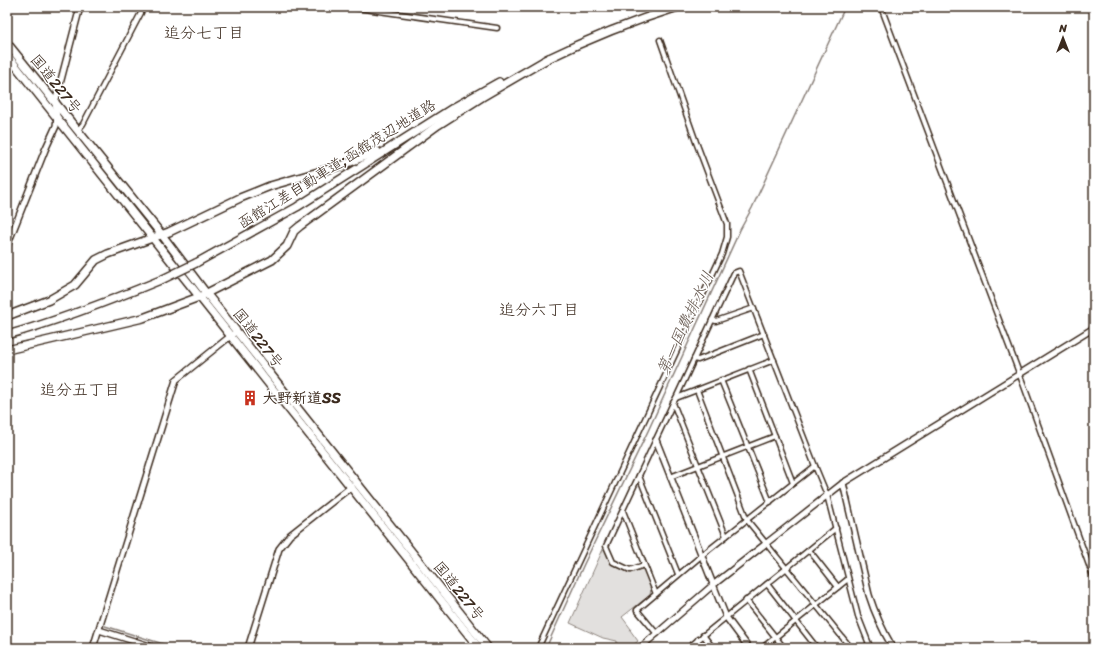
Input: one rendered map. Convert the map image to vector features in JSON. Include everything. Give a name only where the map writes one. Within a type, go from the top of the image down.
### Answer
[{"type":"highway","name":"函館江差自動車道;函館茂辺地道路","points":[[7,335],[45,324],[102,304],[196,263],[297,207],[456,106],[548,58],[579,44],[650,16],[678,7]]},
{"type":"highway","name":"国道227号","points":[[7,43],[162,235],[479,648]]},
{"type":"highway","name":"国道227号","points":[[7,55],[230,336],[488,648]]},
{"type":"highway","points":[[7,350],[143,318],[199,297],[272,260],[287,246],[294,231],[300,226],[483,93]]},
{"type":"highway","points":[[9,316],[49,300],[75,285],[96,260],[108,254],[162,235],[240,198],[270,186],[346,164],[399,141]]},
{"type":"street","points":[[7,246],[56,126],[57,117],[55,103],[80,7]]},
{"type":"street","points":[[351,7],[497,28]]},
{"type":"street","points":[[881,7],[1019,374],[1094,579]]},
{"type":"street","points":[[77,131],[83,124],[143,9]]},
{"type":"street","points":[[538,648],[706,284],[722,254],[727,237],[727,224],[660,40]]},
{"type":"street","points":[[644,565],[630,570],[613,562],[606,546],[734,273],[739,271],[827,495],[858,616],[871,646],[864,648]]},
{"type":"street","points":[[712,320],[716,321],[754,308]]},
{"type":"street","points":[[640,648],[713,585],[842,483],[1094,328]]},
{"type":"street","points":[[93,648],[176,380],[236,331]]},
{"type":"street","points":[[694,358],[698,360],[764,334]]},
{"type":"street","points":[[676,398],[774,360]]},
{"type":"street","points":[[749,369],[793,483]]},
{"type":"street","points":[[721,380],[770,502]]},
{"type":"street","points":[[697,390],[747,520],[851,648]]},
{"type":"street","points":[[673,403],[726,536]]},
{"type":"street","points":[[670,477],[775,436]]},
{"type":"street","points":[[656,440],[726,617],[749,648]]},
{"type":"street","points":[[657,634],[637,610],[678,574],[815,466]]},
{"type":"street","points":[[639,476],[678,574]]},
{"type":"street","points":[[842,483],[869,595],[874,611],[893,648]]},
{"type":"street","points":[[248,648],[279,549],[283,542],[353,485]]},
{"type":"street","points":[[623,510],[656,594]]},
{"type":"street","points":[[688,648],[836,528]]},
{"type":"street","points":[[809,550],[838,587]]},
{"type":"street","points":[[762,648],[848,579]]},
{"type":"street","points":[[767,584],[817,648]]},
{"type":"street","points":[[746,600],[784,648]]},
{"type":"street","points":[[99,630],[156,648]]},
{"type":"street","points":[[703,635],[714,648]]},
{"type":"street","points":[[695,648],[698,639]]},
{"type":"shaded area","points":[[604,547],[611,564],[630,573],[640,569],[644,570],[651,588],[650,595],[622,617],[638,641],[630,648],[616,648],[617,641],[603,638],[570,623]]},
{"type":"waterway","name":"第一国費排水川","points":[[546,648],[845,7]]},
{"type":"waterway","points":[[105,626],[176,648]]},
{"type":"place","name":"大野新道SS","points":[[250,398]]},
{"type":"district","name":"追分七丁目","points":[[204,32]]},
{"type":"district","name":"追分六丁目","points":[[539,309]]},
{"type":"district","name":"追分五丁目","points":[[80,389]]}]
